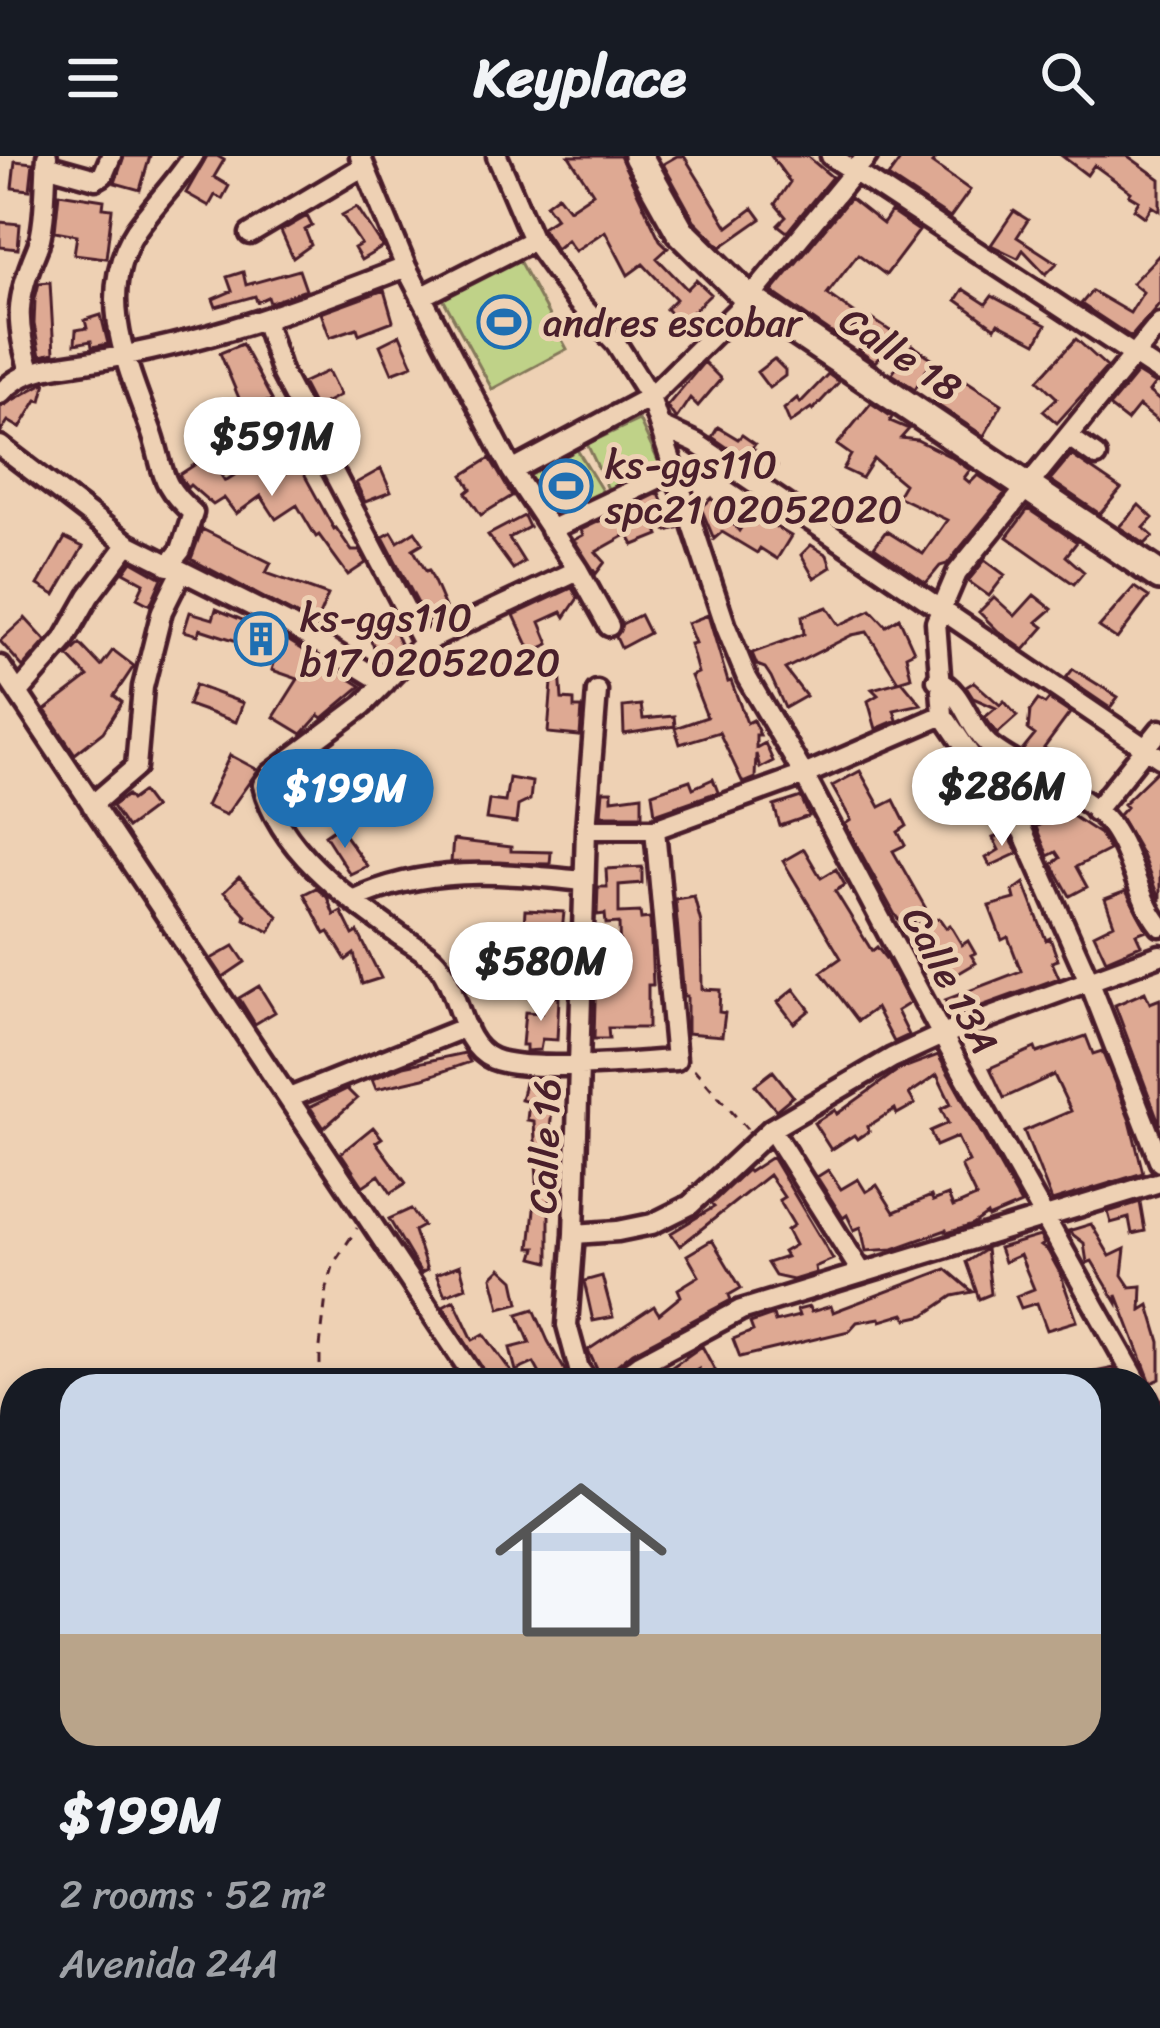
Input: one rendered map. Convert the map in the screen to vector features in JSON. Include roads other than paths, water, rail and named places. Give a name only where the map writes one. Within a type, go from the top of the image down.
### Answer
[{"type":"street","points":[[31,371],[17,330],[26,272],[37,250],[46,160],[96,179],[103,175],[111,156]]},
{"type":"street","points":[[92,805],[136,767],[143,687],[193,514],[163,482],[154,438],[123,356],[115,308],[119,272],[132,236],[193,156]]},
{"type":"street","name":"Calle 13A","points":[[497,156],[533,240],[566,288],[616,344],[650,397],[747,678],[805,775],[942,1035],[1130,1368]]},
{"type":"street","name":"Calle 18","points":[[638,156],[680,231],[749,299],[1160,576]]},
{"type":"street","points":[[831,156],[861,164],[1160,372]]},
{"type":"street","points":[[250,234],[362,161],[406,267],[512,471],[609,626]]},
{"type":"street","points":[[512,471],[650,397],[749,299],[861,164]]},
{"type":"street","points":[[421,297],[533,240]]},
{"type":"street","points":[[0,394],[14,379],[31,371],[123,356],[265,322],[406,267]]},
{"type":"street","points":[[265,322],[282,374],[422,643]]},
{"type":"street","points":[[1160,323],[957,573],[940,606],[935,639],[943,715],[1023,832],[1090,983],[1160,1162]]},
{"type":"street","points":[[661,427],[696,443],[1153,753]]},
{"type":"street","points":[[1069,437],[1096,456]]},
{"type":"street","points":[[0,446],[128,544],[289,624],[385,683]]},
{"type":"street","points":[[550,530],[674,471]]},
{"type":"street","points":[[18,693],[64,640],[89,596],[128,544]]},
{"type":"street","points":[[578,570],[422,643],[363,705],[271,774],[263,785],[267,799],[297,847],[352,900],[438,963],[474,1044],[488,1057],[505,1063],[676,1060],[656,829]]},
{"type":"street","points":[[0,665],[468,1368]]},
{"type":"street","points":[[938,680],[954,690],[969,722],[994,749],[1095,811],[1117,836],[1137,890],[1160,926]]},
{"type":"street","name":"Calle 16","points":[[578,1368],[567,1324],[586,829],[597,691]]},
{"type":"street","points":[[586,829],[656,829],[805,775],[943,715]]},
{"type":"street","points":[[1095,811],[1153,753],[1160,730]]},
{"type":"street","points":[[352,900],[415,876],[506,873],[584,881]]},
{"type":"street","points":[[574,1234],[618,1232],[652,1224],[690,1204],[764,1135],[825,1094],[942,1035],[1160,955]]},
{"type":"street","points":[[289,1098],[466,1027]]},
{"type":"street","points":[[764,1135],[862,1273]]},
{"type":"street","points":[[638,1368],[691,1334],[741,1310],[1160,1182]]},
{"type":"place","name":"andres escobar","points":[[504,322]]},
{"type":"place","name":"ks-ggs110 spc21 02052020","points":[[566,486]]},
{"type":"place","name":"ks-ggs110 b17 02052020","points":[[261,639]]}]
